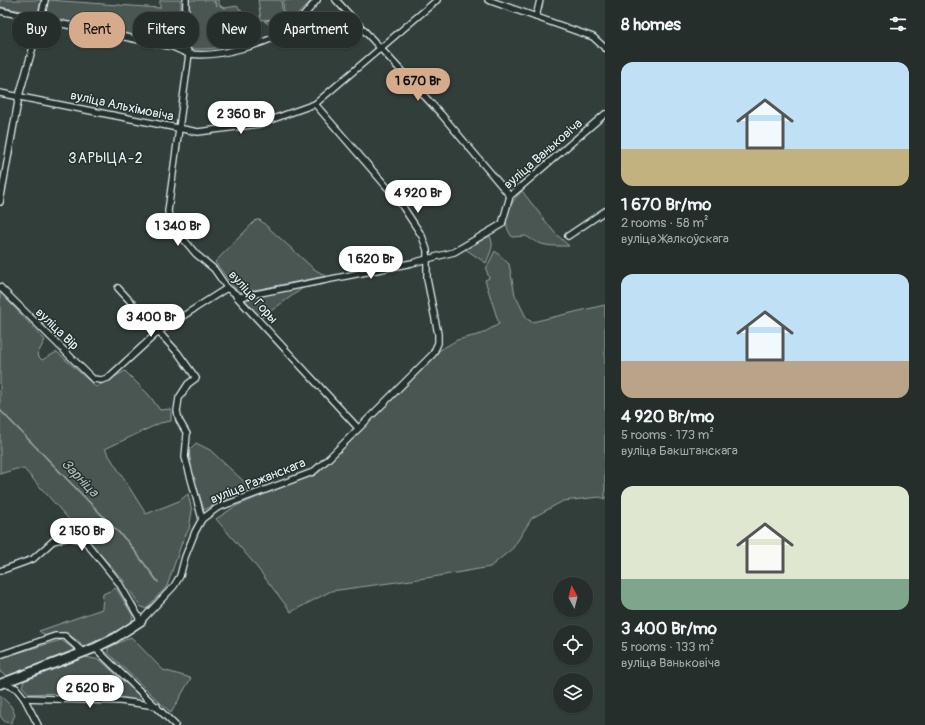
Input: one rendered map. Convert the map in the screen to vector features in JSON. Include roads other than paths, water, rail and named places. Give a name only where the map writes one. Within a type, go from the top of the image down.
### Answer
[{"type":"street","points":[[42,12],[45,0]]},
{"type":"street","name":"вуліца Горы","points":[[186,0],[185,44],[189,54],[168,211],[170,223],[196,254],[214,269],[226,288],[301,365],[358,428]]},
{"type":"street","points":[[61,23],[173,47],[189,54],[213,54],[234,50],[264,41],[294,26],[317,0]]},
{"type":"street","points":[[336,0],[446,120],[510,196]]},
{"type":"street","name":"вуліца Альхімовіча","points":[[0,93],[179,130],[198,132],[259,124],[315,104],[437,0]]},
{"type":"street","points":[[488,0],[593,37],[605,48]]},
{"type":"street","points":[[536,17],[540,0]]},
{"type":"street","points":[[0,11],[12,13]]},
{"type":"street","points":[[0,202],[19,96],[33,48]]},
{"type":"street","points":[[315,104],[399,201],[422,236],[427,250],[427,258]]},
{"type":"street","name":"вуліца Ваньковіча","points":[[226,288],[240,296],[412,263],[454,252],[502,224],[510,196],[605,114]]},
{"type":"street","points":[[568,236],[605,211]]},
{"type":"street","name":"вуліца Ражанскага","points":[[1,682],[95,648],[115,638],[141,621],[174,586],[180,576],[190,544],[202,519],[216,508],[312,472],[433,354],[438,343],[438,334],[427,279],[427,258]]},
{"type":"street","name":"вуліца Вір","points":[[0,287],[93,379],[102,380],[108,378],[158,332]]},
{"type":"street","points":[[118,288],[178,353],[196,378],[188,384],[179,398],[178,411],[179,420],[187,434],[185,457],[202,519]]},
{"type":"street","points":[[158,332],[226,288]]},
{"type":"street","points":[[0,571],[33,559],[53,541],[69,537],[84,540],[119,583],[141,621]]},
{"type":"street","points":[[0,655],[55,636],[65,636],[84,652]]},
{"type":"street","points":[[95,648],[157,706],[175,725]]},
{"type":"street","points":[[1,682],[16,688],[24,698],[38,725]]},
{"type":"street","points":[[24,698],[120,701],[157,706]]},
{"type":"waterway","name":"Зарніца","points":[[0,410],[128,542],[158,582]]},
{"type":"district","name":"ЗАРЫЦА-2","points":[[106,158]]}]
